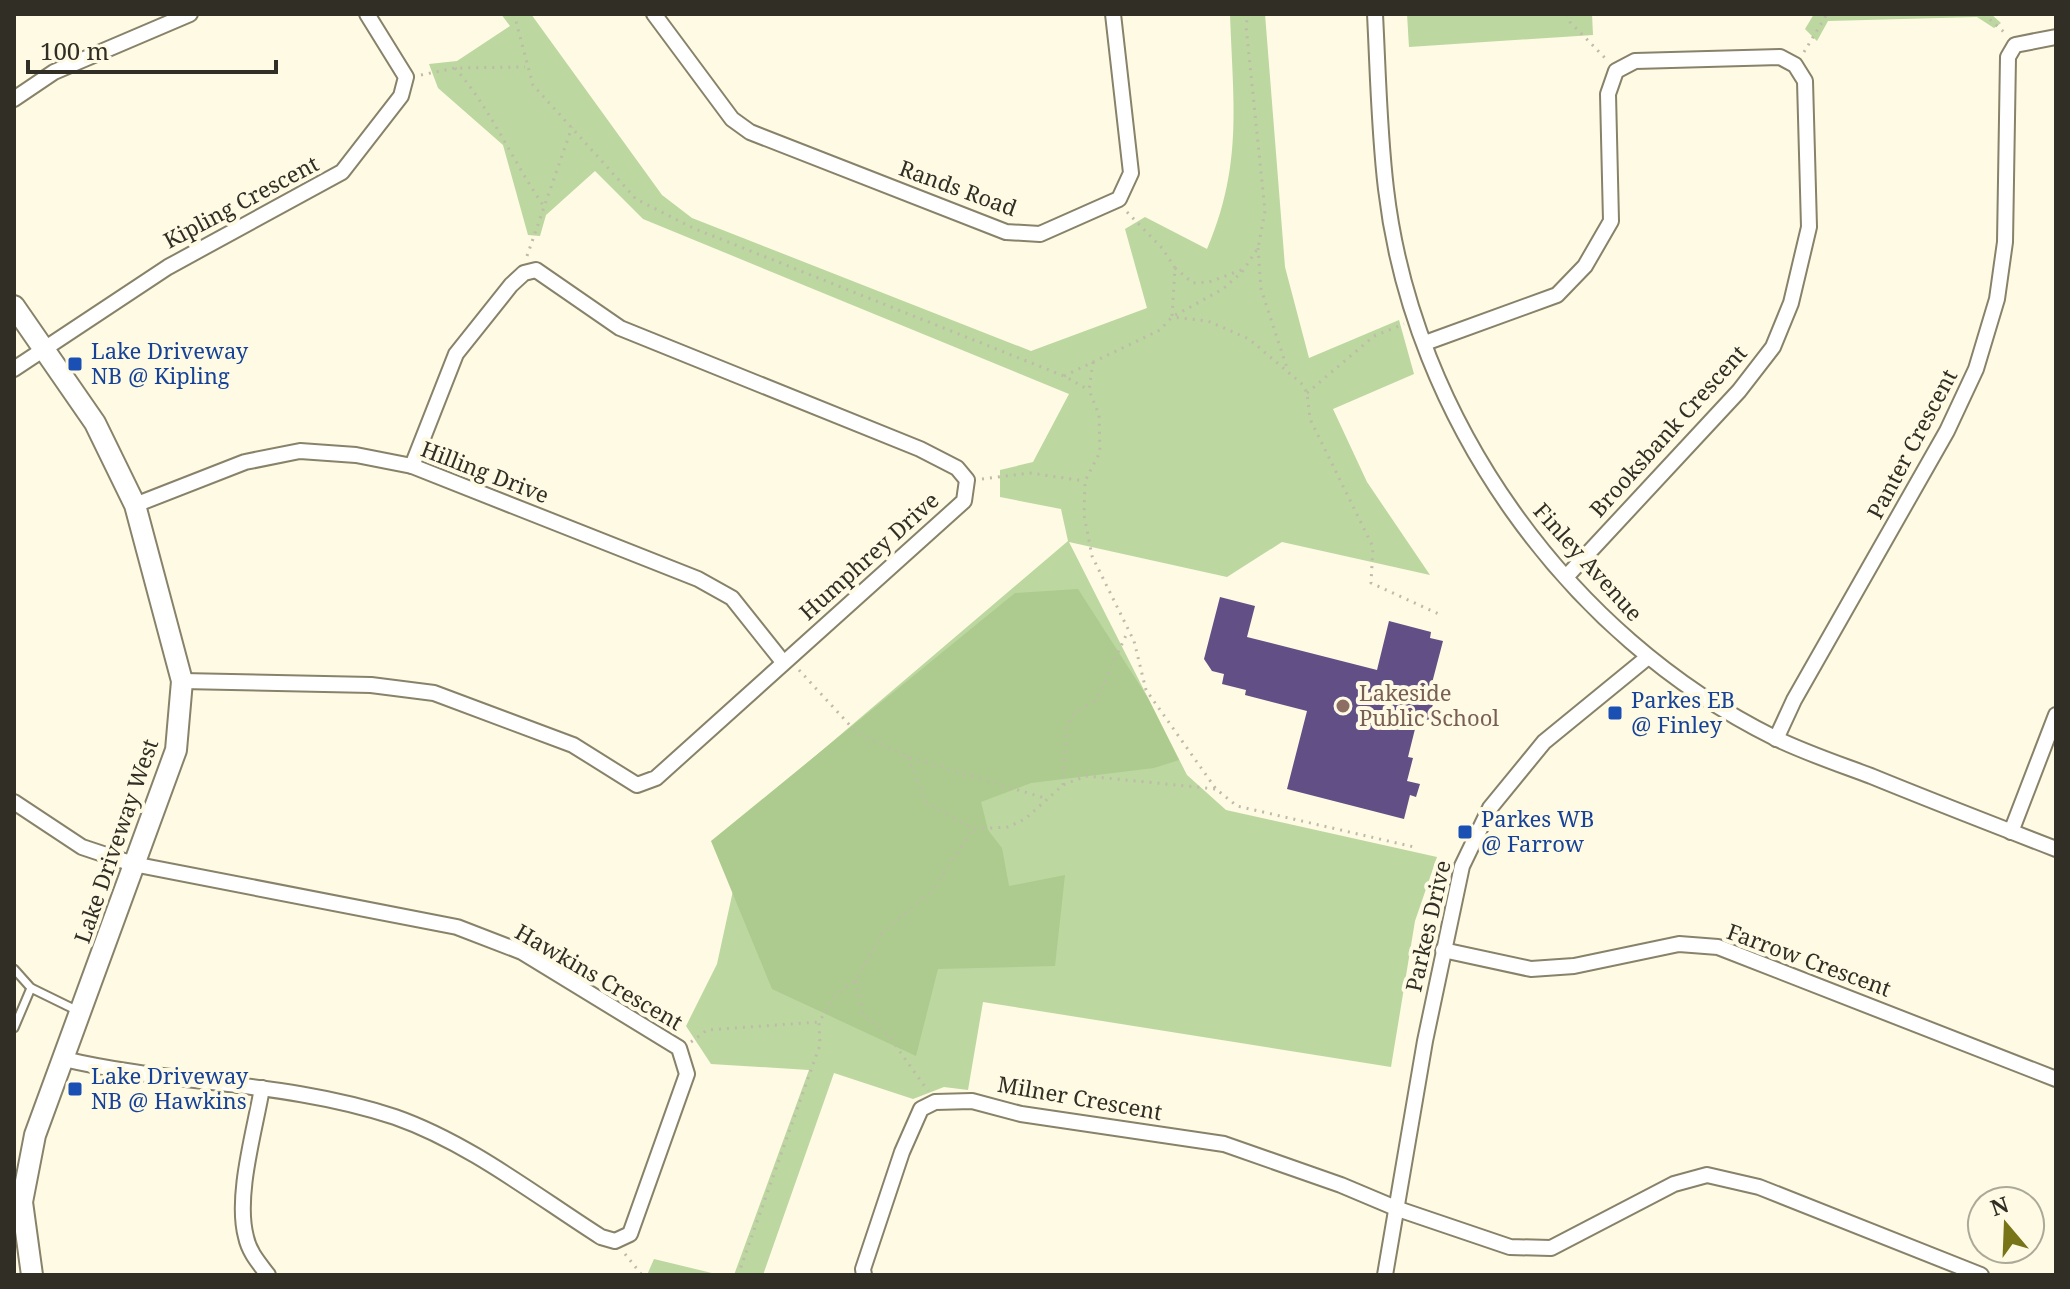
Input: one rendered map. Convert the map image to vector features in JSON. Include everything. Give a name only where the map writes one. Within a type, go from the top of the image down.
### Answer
[{"type":"street","points":[[14,99],[54,72],[190,14]]},
{"type":"street","points":[[367,14],[406,77]]},
{"type":"street","name":"Rands Road","points":[[654,14],[732,119],[750,132],[1006,232],[1040,234],[1119,199]]},
{"type":"street","points":[[1113,14],[1131,173],[1119,199]]},
{"type":"street","name":"Finley Avenue","points":[[1375,14],[1386,191],[1415,320],[1450,405],[1489,476],[1530,536],[1648,657],[1702,696],[1776,739],[2056,849]]},
{"type":"street","points":[[2015,45],[2056,37]]},
{"type":"street","name":"Panter Crescent","points":[[1776,739],[1794,700],[1947,431],[1976,369],[1997,299],[2005,242],[2006,71],[2015,45]]},
{"type":"street","points":[[1425,343],[1557,295],[1585,266],[1611,221],[1608,94],[1616,71],[1635,61],[1664,60],[1780,57],[1795,65]]},
{"type":"street","name":"Brooksbank Crescent","points":[[1567,576],[1739,391],[1773,347],[1791,303],[1809,227],[1805,81],[1795,65]]},
{"type":"street","name":"Kipling Crescent","points":[[14,369],[168,267],[342,172],[401,96],[406,77]]},
{"type":"street","name":"Humphrey Drive","points":[[182,681],[371,685],[434,693],[573,745],[637,785],[656,778],[964,501],[967,480],[957,468],[920,449],[620,328],[536,270],[524,273]]},
{"type":"street","points":[[412,466],[456,354],[524,273]]},
{"type":"street","name":"Lake Driveway West","points":[[14,306],[95,423],[135,505],[182,681],[176,750],[35,1135],[22,1202],[32,1275]]},
{"type":"street","name":"Hilling Drive","points":[[135,505],[245,462],[300,451],[356,455],[412,466],[698,579],[732,598],[786,660]]},
{"type":"street","name":"Parkes Drive","points":[[1385,1275],[1443,950],[1462,866],[1490,808],[1544,742],[1648,657]]},
{"type":"street","points":[[2011,832],[2056,715]]},
{"type":"street","name":"Hawkins Crescent","points":[[14,802],[82,847],[133,864],[457,927],[522,952],[679,1048],[687,1074],[630,1234],[615,1241]]},
{"type":"street","name":"Farrow Crescent","points":[[1443,950],[1531,969],[1574,966],[1679,944],[1718,947],[2056,1079]]},
{"type":"street","points":[[64,1059],[108,1069],[262,1088],[361,1107],[435,1134],[601,1237],[615,1241]]},
{"type":"street","points":[[262,1088],[245,1188],[245,1236],[254,1257],[268,1275]]},
{"type":"street","name":"Milner Crescent","points":[[935,1102],[972,1101],[1021,1114],[1224,1144],[1341,1185],[1398,1209]]},
{"type":"street","points":[[864,1275],[863,1269],[902,1152],[921,1109],[935,1102]]},
{"type":"street","points":[[1398,1209],[1510,1247],[1551,1248],[1674,1184],[1707,1175],[1759,1187],[1981,1275]]},
{"type":"lane","points":[[14,969],[31,988],[81,1012]]},
{"type":"lane","points":[[14,1028],[31,988]]},
{"type":"path","points":[[514,14],[525,67],[533,85],[636,199],[693,228],[1064,376],[1089,390]]},
{"type":"path","points":[[1248,14],[1246,26],[1265,211],[1258,248],[1261,289],[1288,371]]},
{"type":"path","points":[[1567,14],[1570,22],[1616,71]]},
{"type":"path","points":[[1795,65],[1827,14]]},
{"type":"path","points":[[1984,14],[2015,45]]},
{"type":"path","points":[[406,77],[455,68],[525,67]]},
{"type":"path","points":[[455,68],[480,97],[519,170],[543,205]]},
{"type":"path","points":[[524,273],[543,205],[572,127]]},
{"type":"path","points":[[1119,199],[1131,220],[1162,248],[1175,268],[1193,283],[1209,282],[1244,269]]},
{"type":"path","points":[[1064,376],[1160,330],[1172,317],[1223,289],[1244,269],[1258,248]]},
{"type":"path","points":[[1172,317],[1175,268]]},
{"type":"path","points":[[1172,317],[1208,321],[1249,339],[1288,371],[1307,393],[1310,419],[1373,547],[1371,583],[1441,615]]},
{"type":"path","points":[[1307,393],[1374,336],[1415,320]]},
{"type":"path","points":[[1093,362],[1089,390],[1099,415],[1100,452],[1085,481],[1084,515],[1092,556],[1128,631],[1146,690],[1216,789],[1237,806],[1414,847]]},
{"type":"path","points":[[967,480],[1030,473],[1085,481]]},
{"type":"path","points":[[1063,785],[1067,725],[1075,712],[1096,700],[1128,631]]},
{"type":"path","points":[[786,660],[857,733],[908,757],[1048,799]]},
{"type":"path","points":[[908,757],[926,802],[973,829],[1008,827],[1025,819],[1063,785],[1086,776],[1216,789]]},
{"type":"path","points":[[738,1275],[820,1045],[819,1022],[834,997],[856,980],[882,932],[932,891],[973,829]]},
{"type":"path","points":[[856,980],[863,1015],[888,1035],[935,1102]]},
{"type":"path","points":[[679,1048],[707,1030],[819,1022]]},
{"type":"path","points":[[615,1241],[642,1275]]},
{"type":"green space","points":[[501,14],[531,14],[662,195],[692,218],[1031,351],[1147,308],[1125,229],[1145,217],[1207,249],[1226,189],[1231,161],[1234,105],[1230,14],[1265,14],[1285,267],[1309,358],[1399,320],[1414,374],[1333,409],[1367,482],[1430,575],[1282,542],[1227,577],[1069,542],[1187,775],[1226,810],[1437,857],[1415,921],[1391,1067],[983,1002],[968,1090],[944,1087],[913,1099],[834,1073],[763,1275],[734,1275],[809,1070],[711,1064],[686,1026],[717,964],[734,886],[718,839],[1068,541],[1061,509],[1000,497],[1000,470],[1033,462],[1069,394],[643,219],[595,171],[546,215],[540,236],[528,235],[503,145],[438,88],[429,64],[457,61],[510,26]]},
{"type":"green space","points":[[1407,14],[1592,14],[1593,35],[1409,47]]},
{"type":"green space","points":[[1814,14],[1991,14],[2001,23],[1994,28],[1977,17],[1828,21],[1817,41],[1805,29]]},
{"type":"green space","points":[[1078,589],[1148,698],[1179,760],[1154,768],[1031,783],[981,802],[988,830],[1002,848],[1009,886],[1065,875],[1055,966],[938,969],[916,1056],[772,989],[711,841],[1015,593]]},
{"type":"green space","points":[[654,1259],[720,1275],[647,1275]]},
{"type":"building","points":[[1220,597],[1255,606],[1247,637],[1377,670],[1389,621],[1431,632],[1430,638],[1443,641],[1432,683],[1438,685],[1432,708],[1439,709],[1436,722],[1418,717],[1408,757],[1413,758],[1407,781],[1420,784],[1416,797],[1410,795],[1404,819],[1287,789],[1307,711],[1245,695],[1246,690],[1222,684],[1224,674],[1212,671],[1204,659]]},
{"type":"place","name":"Lake Driveway NB @ Kipling","points":[[75,364]]},
{"type":"place","name":"Lakeside Public School","points":[[1343,706]]},
{"type":"place","name":"Parkes EB @ Finley","points":[[1615,713]]},
{"type":"place","name":"Parkes WB @ Farrow","points":[[1465,832]]},
{"type":"place","name":"Lake Driveway NB @ Hawkins","points":[[75,1089]]}]
